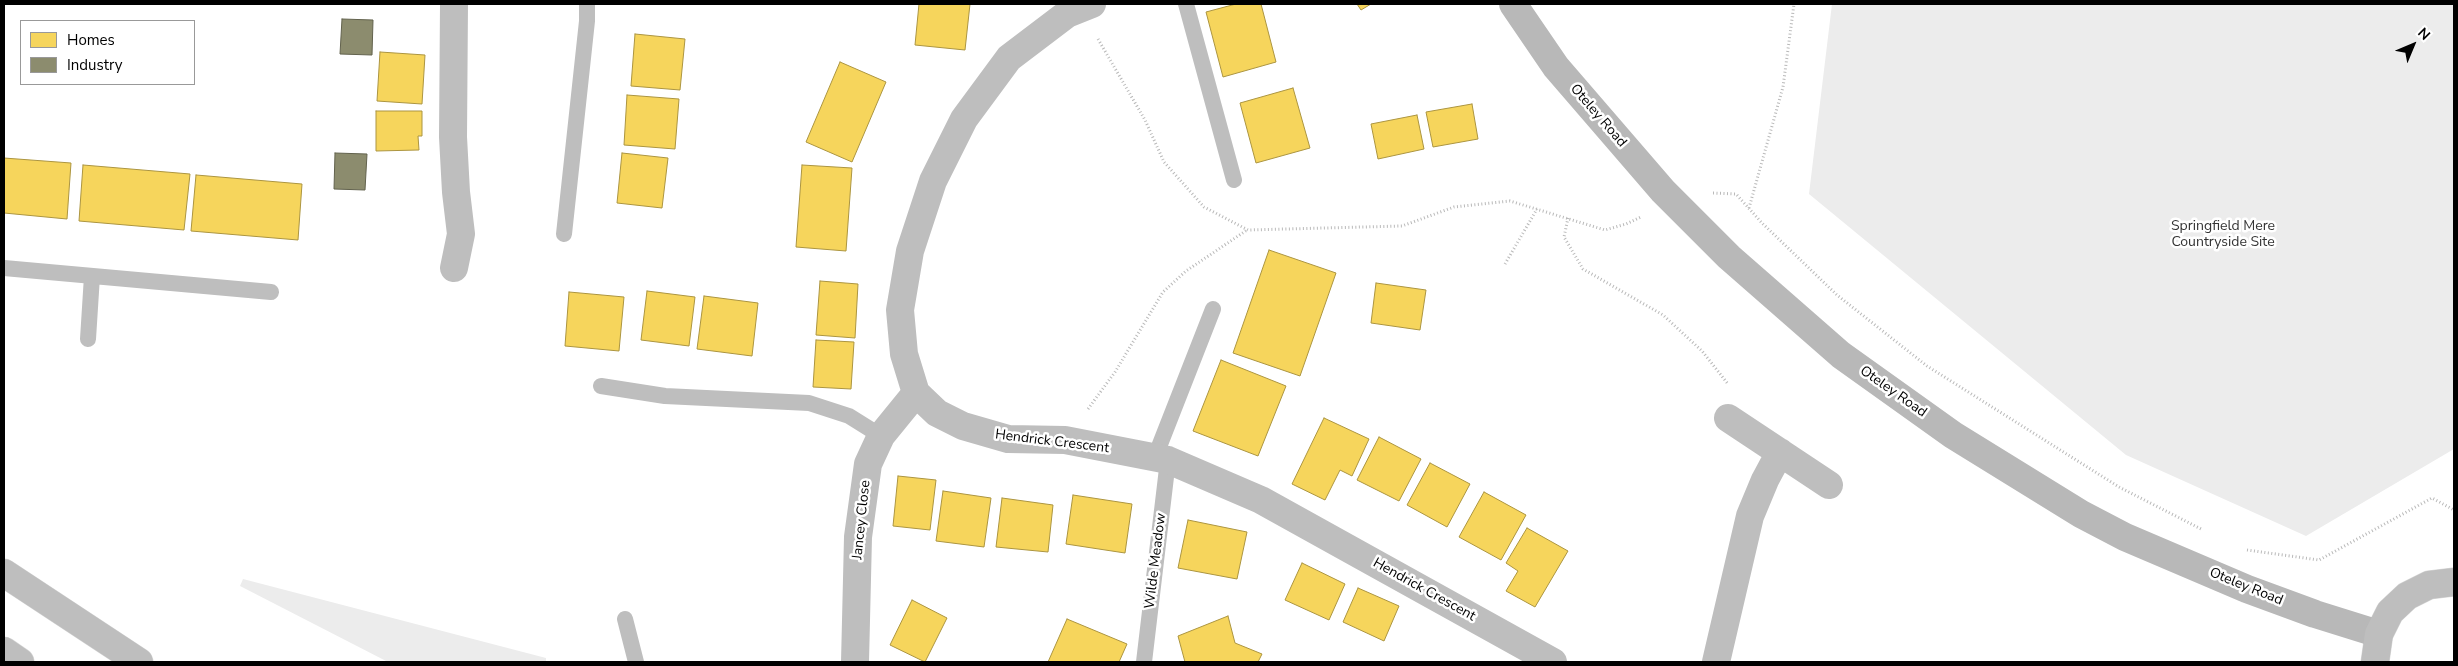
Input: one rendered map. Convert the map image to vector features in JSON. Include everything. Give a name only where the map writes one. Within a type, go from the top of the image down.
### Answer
[{"type":"main road","points":[[454,4],[453,136],[456,192],[461,234],[454,268]]},
{"type":"main road","name":"Hendrick Crescent","points":[[1092,4],[1064,9],[1009,58],[964,119],[933,181],[910,251],[900,310],[904,354],[916,393],[937,413],[963,426],[1008,439],[1065,440],[1162,458],[1261,500],[1553,662]]},
{"type":"main road","name":"Oteley Road","points":[[1513,4],[1556,67],[1663,191],[1723,251],[1841,355],[1953,435],[2081,514],[2125,537],[2247,589],[2315,614],[2379,634]]},
{"type":"main road","name":"Jancey Close","points":[[856,662],[858,537],[868,464],[882,436],[916,393]]},
{"type":"main road","points":[[1728,418],[1829,485]]},
{"type":"main road","points":[[1716,662],[1750,516],[1765,480],[1780,452]]},
{"type":"main road","points":[[4,572],[138,662]]},
{"type":"main road","points":[[2375,662],[2379,634],[2390,612],[2407,596],[2429,585],[2454,582]]},
{"type":"main road","points":[[4,651],[20,662]]},
{"type":"lane","points":[[564,234],[588,21],[586,4]]},
{"type":"lane","points":[[1186,4],[1234,180]]},
{"type":"lane","points":[[4,268],[271,292]]},
{"type":"lane","points":[[88,339],[92,276]]},
{"type":"lane","name":"Wilde Meadow","points":[[1144,662],[1162,458],[1212,309]]},
{"type":"lane","points":[[601,386],[666,396],[809,403],[849,416],[882,436]]},
{"type":"lane","points":[[624,619],[636,662]]},
{"type":"path","points":[[1749,208],[1783,87],[1794,4]]},
{"type":"path","points":[[1097,36],[1145,120],[1164,162],[1204,207],[1248,230],[1402,226],[1454,207],[1510,201],[1605,230],[1626,224],[1646,214]]},
{"type":"path","points":[[1736,194],[1837,295],[1927,366],[2119,487],[2205,531]]},
{"type":"path","points":[[1505,264],[1537,209]]},
{"type":"path","points":[[1568,218],[1564,237],[1583,269],[1663,315],[1702,351],[1730,386]]},
{"type":"path","points":[[1083,416],[1115,372],[1163,292],[1186,271],[1248,230]]},
{"type":"path","points":[[2239,549],[2319,560],[2432,498],[2454,510]]},
{"type":"green space","name":"Springfield Mere Countryside Site","points":[[1832,4],[2454,4],[2454,449],[2306,536],[2126,455],[1809,194]]},
{"type":"green space","points":[[243,579],[546,658],[546,662],[388,662],[240,586]]},
{"type":"building: Homes","points":[[919,4],[970,4],[965,50],[915,45]]},
{"type":"building: Homes","points":[[1236,4],[1261,4],[1276,62],[1223,77],[1206,12]]},
{"type":"building: Homes","points":[[1357,4],[1371,4],[1361,10]]},
{"type":"building: Homes","points":[[635,34],[685,39],[680,90],[631,86]]},
{"type":"building: Homes","points":[[380,52],[425,55],[422,104],[377,101]]},
{"type":"building: Homes","points":[[840,62],[886,82],[852,162],[806,142]]},
{"type":"building: Homes","points":[[1293,88],[1310,148],[1256,163],[1240,103]]},
{"type":"building: Homes","points":[[627,95],[679,99],[675,149],[624,145]]},
{"type":"building: Homes","points":[[1472,104],[1478,139],[1433,147],[1426,112]]},
{"type":"building: Homes","points":[[376,111],[422,111],[422,136],[418,136],[419,150],[376,151]]},
{"type":"building: Homes","points":[[1417,115],[1424,149],[1378,159],[1371,124]]},
{"type":"building: Homes","points":[[622,153],[668,158],[662,208],[617,203]]},
{"type":"building: Homes","points":[[4,158],[71,163],[67,219],[4,213]]},
{"type":"building: Homes","points":[[83,165],[190,174],[184,230],[79,221]]},
{"type":"building: Homes","points":[[802,165],[852,168],[846,251],[796,247]]},
{"type":"building: Homes","points":[[196,175],[302,184],[298,240],[191,231]]},
{"type":"building: Homes","points":[[1269,250],[1336,273],[1300,376],[1233,353]]},
{"type":"building: Homes","points":[[820,281],[858,284],[855,338],[816,335]]},
{"type":"building: Homes","points":[[1376,283],[1426,290],[1420,330],[1371,323]]},
{"type":"building: Homes","points":[[647,291],[695,297],[689,346],[641,340]]},
{"type":"building: Homes","points":[[569,292],[624,297],[619,351],[565,346]]},
{"type":"building: Homes","points":[[704,296],[758,303],[752,356],[697,349]]},
{"type":"building: Homes","points":[[816,340],[854,342],[851,389],[813,387]]},
{"type":"building: Homes","points":[[1221,360],[1286,386],[1258,456],[1193,431]]},
{"type":"building: Homes","points":[[1324,418],[1369,439],[1352,476],[1340,470],[1325,500],[1292,484]]},
{"type":"building: Homes","points":[[1379,437],[1421,459],[1399,501],[1357,480]]},
{"type":"building: Homes","points":[[1430,463],[1470,484],[1447,527],[1407,505]]},
{"type":"building: Homes","points":[[898,476],[936,480],[930,530],[893,526]]},
{"type":"building: Homes","points":[[943,491],[991,498],[984,547],[936,541]]},
{"type":"building: Homes","points":[[1484,492],[1526,515],[1501,560],[1459,537]]},
{"type":"building: Homes","points":[[1073,495],[1132,504],[1125,553],[1066,544]]},
{"type":"building: Homes","points":[[1002,498],[1053,505],[1048,552],[996,547]]},
{"type":"building: Homes","points":[[1188,520],[1247,532],[1237,579],[1178,568]]},
{"type":"building: Homes","points":[[1527,528],[1568,551],[1535,607],[1506,591],[1518,571],[1506,563]]},
{"type":"building: Homes","points":[[1302,563],[1345,584],[1329,620],[1285,600]]},
{"type":"building: Homes","points":[[1358,588],[1399,606],[1384,641],[1343,622]]},
{"type":"building: Homes","points":[[912,600],[947,618],[925,662],[890,645]]},
{"type":"building: Homes","points":[[1228,616],[1235,643],[1262,654],[1258,662],[1185,662],[1178,636]]},
{"type":"building: Homes","points":[[1067,619],[1127,644],[1119,662],[1048,662]]},
{"type":"building: Industry","points":[[342,19],[373,20],[372,55],[340,54]]},
{"type":"building: Industry","points":[[335,153],[367,154],[365,190],[334,189]]}]
